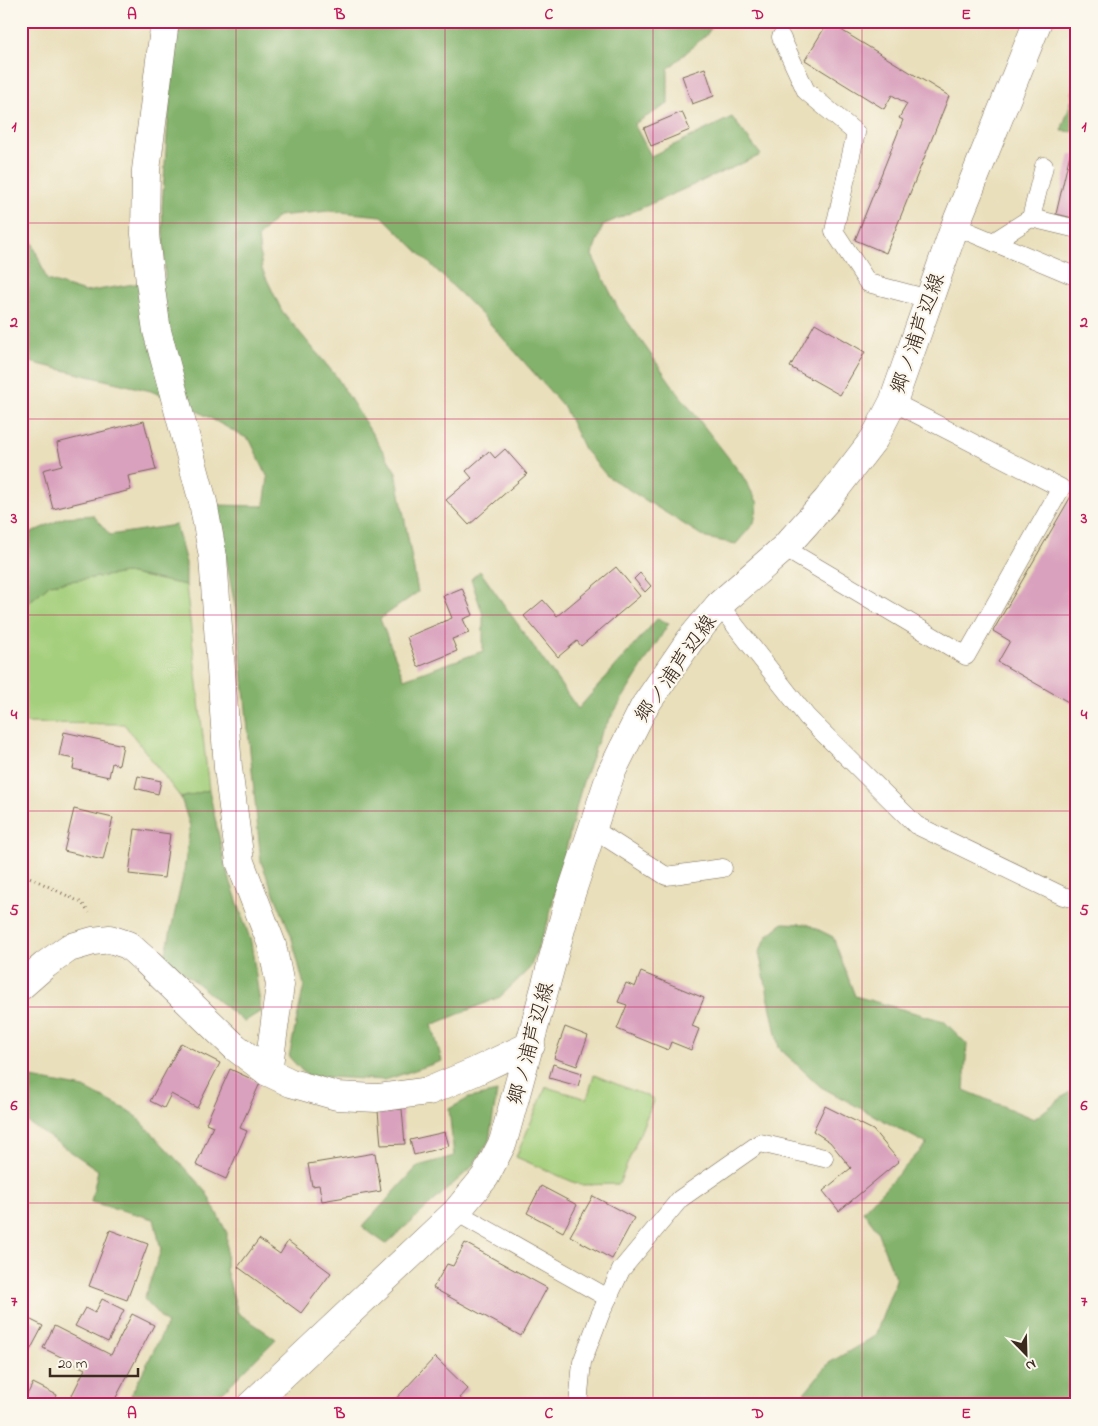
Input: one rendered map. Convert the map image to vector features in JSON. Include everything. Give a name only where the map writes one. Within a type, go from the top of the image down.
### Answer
[{"type":"street","points":[[166,21],[146,170],[145,234],[158,331],[202,502],[213,557],[228,768],[240,862],[272,945],[280,985],[268,1072]]},
{"type":"street","name":"郷ノ浦芦辺線","points":[[251,1405],[456,1212],[485,1177],[503,1142],[568,903],[611,773],[644,707],[690,640],[719,605],[784,548],[827,500],[874,439],[893,402],[955,226],[1038,21]]},
{"type":"street","points":[[21,986],[45,964],[69,948],[93,941],[110,939],[128,945],[146,960],[235,1047],[268,1072],[290,1082],[338,1096],[378,1098],[429,1091],[530,1045]]},
{"type":"lane","points":[[781,37],[806,91],[856,133],[834,231],[868,283],[929,299]]},
{"type":"lane","points":[[993,242],[1031,218],[1044,166]]},
{"type":"lane","points":[[1031,218],[1077,229]]},
{"type":"lane","points":[[955,226],[1077,277]]},
{"type":"lane","points":[[784,548],[966,656],[1061,488],[893,402]]},
{"type":"lane","points":[[719,605],[807,717],[916,825],[1064,896],[1077,900]]},
{"type":"lane","points":[[593,828],[666,876],[723,868]]},
{"type":"lane","points":[[578,1405],[582,1362],[621,1270],[680,1198],[760,1143],[824,1158]]},
{"type":"lane","points":[[456,1212],[608,1298]]},
{"type":"path","points":[[21,873],[82,903],[110,939]]},
{"type":"green space","points":[[179,21],[716,21],[707,34],[668,69],[668,104],[634,124],[651,156],[732,117],[761,155],[603,225],[592,255],[618,308],[678,393],[742,475],[758,503],[754,523],[736,544],[706,538],[607,476],[584,449],[564,407],[485,318],[382,216],[329,211],[278,216],[258,237],[262,269],[282,311],[336,376],[396,472],[418,592],[380,619],[404,679],[483,651],[483,615],[471,579],[480,571],[578,709],[657,619],[669,623],[600,735],[582,785],[547,925],[530,968],[500,997],[432,1025],[442,1061],[385,1080],[307,1076],[289,1057],[304,985],[291,935],[261,862],[237,618],[216,505],[264,506],[268,478],[250,440],[199,412],[151,391],[25,361],[21,358],[21,213],[47,280],[85,292],[165,279],[162,207],[171,79]]},
{"type":"green space","points":[[1077,28],[1077,132],[1061,131],[1072,99],[1073,60]]},
{"type":"green space","points":[[93,515],[110,535],[176,525],[186,563],[186,585],[126,573],[50,584],[21,609],[21,537],[66,517]]},
{"type":"green space","points":[[126,573],[186,585],[209,790],[181,798],[124,724],[21,723],[21,609],[50,584]]},
{"type":"green space","points":[[209,790],[225,865],[251,942],[261,1011],[244,1022],[165,957],[184,871],[190,826],[181,798]]},
{"type":"green space","points":[[783,923],[807,924],[833,937],[855,996],[944,1021],[967,1044],[964,1090],[1034,1119],[1077,1086],[1077,1405],[794,1405],[829,1363],[875,1336],[896,1280],[876,1228],[863,1211],[927,1144],[821,1087],[779,1048],[759,952],[768,935]]},
{"type":"green space","points":[[594,1075],[654,1099],[619,1184],[580,1185],[516,1157],[546,1087],[587,1099]]},
{"type":"green space","points":[[21,1076],[84,1088],[133,1113],[205,1190],[227,1233],[226,1270],[238,1313],[276,1339],[210,1405],[126,1405],[167,1324],[144,1299],[161,1250],[154,1219],[91,1202],[98,1170],[21,1118]]},
{"type":"green space","points":[[497,1092],[489,1141],[471,1168],[386,1244],[362,1227],[418,1166],[454,1156],[449,1109],[469,1098]]},
{"type":"building","points":[[828,22],[949,96],[886,253],[855,240],[903,120],[899,118],[907,104],[892,95],[884,109],[805,60]]},
{"type":"building","points":[[705,68],[714,96],[692,104],[682,76]]},
{"type":"building","points":[[682,112],[690,130],[651,146],[644,128]]},
{"type":"building","points":[[1070,154],[1077,155],[1077,219],[1056,214]]},
{"type":"building","points":[[815,323],[865,352],[840,395],[790,367]]},
{"type":"building","points":[[144,421],[156,470],[128,476],[131,490],[53,509],[43,470],[62,465],[57,443]]},
{"type":"building","points":[[505,449],[527,474],[469,525],[446,500],[472,478],[466,471],[489,451],[495,458]]},
{"type":"building","points":[[1077,486],[1077,707],[998,662],[1010,641],[993,631]]},
{"type":"building","points":[[616,567],[640,596],[581,646],[577,641],[558,657],[524,616],[543,600],[557,616]]},
{"type":"building","points":[[640,573],[651,586],[645,592],[634,579]]},
{"type":"building","points":[[462,588],[473,615],[463,619],[469,633],[452,639],[457,651],[418,667],[407,637],[452,618],[443,596]]},
{"type":"building","points":[[64,732],[123,745],[119,765],[112,763],[109,777],[73,769],[75,759],[59,756]]},
{"type":"building","points":[[138,776],[161,781],[158,794],[135,788]]},
{"type":"building","points":[[74,809],[113,818],[103,860],[64,851]]},
{"type":"building","points":[[135,829],[170,834],[164,878],[129,874]]},
{"type":"building","points":[[641,972],[704,998],[692,1026],[699,1029],[691,1050],[671,1042],[668,1050],[617,1029],[627,1005],[618,1002],[626,983],[635,987]]},
{"type":"building","points":[[565,1027],[588,1036],[577,1066],[554,1058]]},
{"type":"building","points":[[181,1043],[220,1063],[197,1108],[171,1094],[164,1108],[150,1101]]},
{"type":"building","points":[[553,1064],[582,1073],[578,1086],[549,1078]]},
{"type":"building","points":[[230,1069],[260,1083],[240,1128],[247,1131],[226,1179],[196,1165],[213,1126],[206,1123]]},
{"type":"building","points":[[825,1106],[873,1130],[899,1161],[839,1211],[823,1191],[851,1168],[830,1142],[813,1131]]},
{"type":"building","points":[[402,1109],[405,1144],[381,1145],[378,1111]]},
{"type":"building","points":[[445,1132],[449,1146],[414,1155],[410,1140]]},
{"type":"building","points":[[375,1153],[381,1191],[322,1201],[319,1185],[312,1186],[308,1164]]},
{"type":"building","points":[[541,1186],[577,1205],[563,1232],[527,1213]]},
{"type":"building","points":[[593,1196],[634,1218],[612,1259],[570,1236]]},
{"type":"building","points":[[110,1230],[148,1244],[127,1300],[89,1286]]},
{"type":"building","points":[[259,1239],[280,1254],[288,1241],[331,1273],[301,1313],[238,1267]]},
{"type":"building","points":[[465,1243],[547,1288],[521,1336],[433,1288],[447,1264],[453,1266]]},
{"type":"building","points":[[102,1299],[124,1310],[108,1342],[75,1326],[85,1308],[95,1313]]},
{"type":"building","points":[[132,1314],[154,1325],[112,1405],[67,1405],[85,1369],[43,1348],[54,1326],[111,1355]]},
{"type":"building","points":[[21,1315],[43,1326],[26,1358],[21,1355]]},
{"type":"building","points":[[435,1357],[468,1389],[460,1398],[468,1405],[390,1405]]},
{"type":"building","points":[[33,1383],[57,1395],[53,1405],[22,1405]]}]
